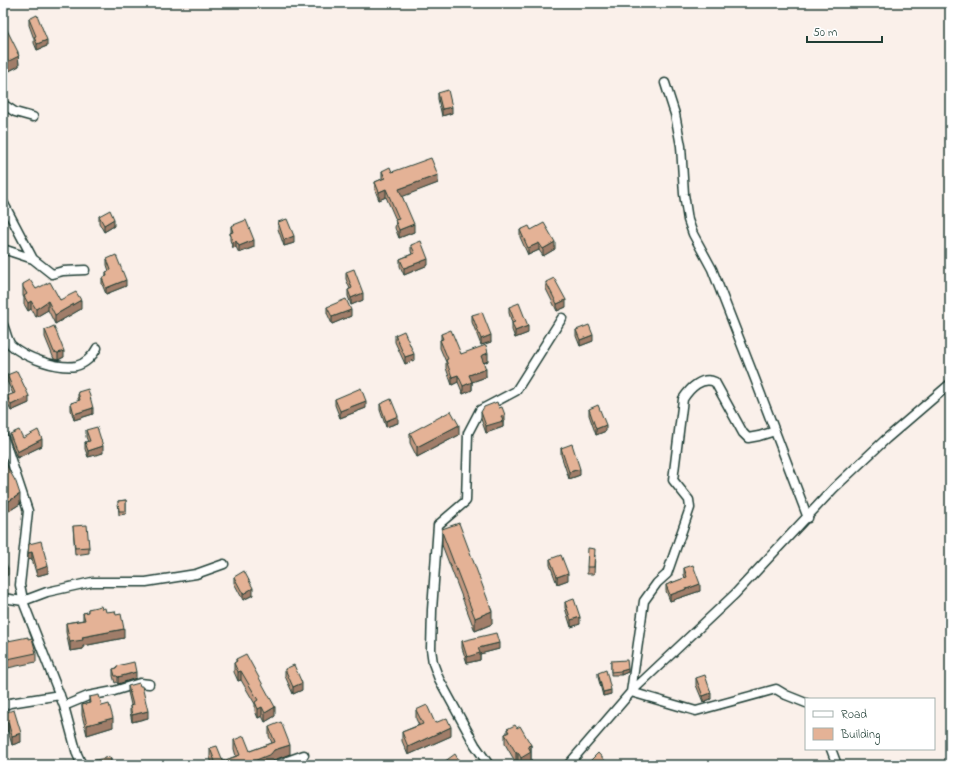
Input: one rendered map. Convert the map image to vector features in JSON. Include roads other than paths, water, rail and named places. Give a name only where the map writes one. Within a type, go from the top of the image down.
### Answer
[{"type":"street","points":[[665,84],[675,114],[682,146],[684,194],[688,220],[693,234],[712,268],[808,518]]},
{"type":"street","points":[[3,104],[15,112],[33,117]]},
{"type":"street","points":[[3,202],[33,259]]},
{"type":"street","points":[[3,249],[33,259],[52,274],[63,271],[85,270]]},
{"type":"street","points":[[489,765],[475,745],[439,680],[433,663],[431,634],[438,525],[466,501],[468,433],[480,410],[516,391],[562,318]]},
{"type":"street","points":[[3,325],[10,344],[28,356],[60,366],[77,366],[94,354],[97,348]]},
{"type":"street","points":[[631,692],[644,601],[657,582],[667,574],[690,508],[689,500],[673,480],[683,399],[688,391],[698,384],[705,380],[711,380],[715,382],[743,434],[748,438],[775,431]]},
{"type":"street","points":[[568,765],[631,692],[735,594],[808,518],[834,488],[886,439],[950,384]]},
{"type":"street","points":[[3,436],[28,511],[20,585],[23,601],[64,706],[77,754],[82,765]]},
{"type":"street","points":[[3,598],[23,601],[47,592],[92,582],[146,582],[196,574],[224,564]]},
{"type":"street","points":[[64,706],[88,696],[114,691],[140,683],[149,684]]},
{"type":"street","points":[[631,692],[696,711],[776,689],[786,696],[805,703]]},
{"type":"street","points":[[3,706],[10,703],[60,695]]},
{"type":"street","points":[[831,750],[837,765]]},
{"type":"street","points":[[276,765],[304,755]]}]
